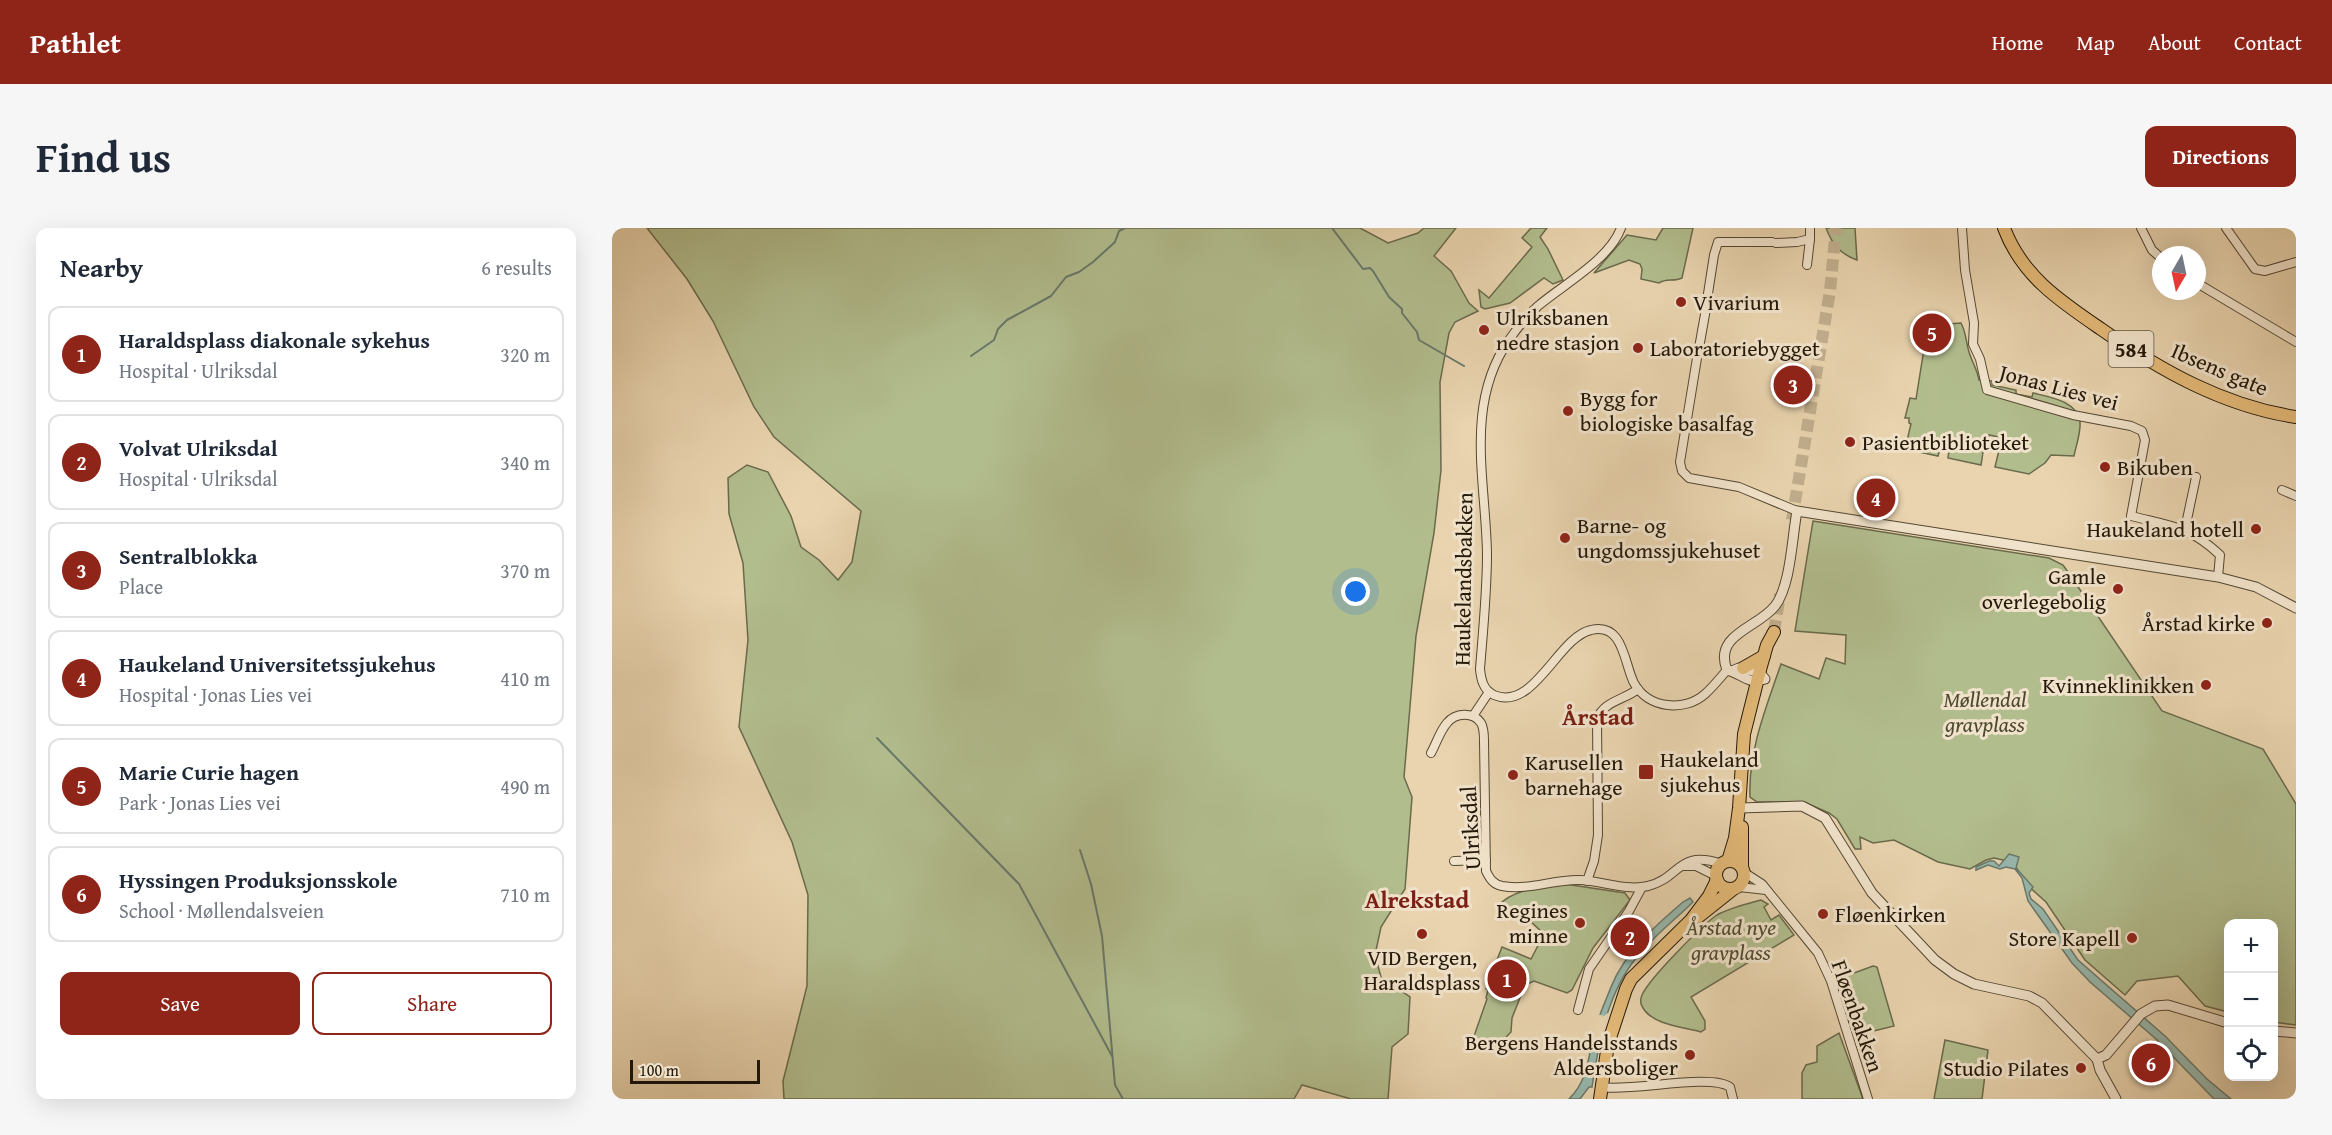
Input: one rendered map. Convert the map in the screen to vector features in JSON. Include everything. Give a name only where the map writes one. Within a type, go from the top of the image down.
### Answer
[{"type":"main road","name":"Ibsens gate","points":[[2004,228],[2017,257],[2030,274],[2067,306],[2140,356],[2224,398],[2258,409],[2296,417]]},
{"type":"main road","points":[[1600,1093],[1608,1044],[1629,984],[1691,920],[1709,897],[1725,863],[1734,838],[1739,808],[1742,747],[1764,656],[1774,632],[1773,650],[1760,678]]},
{"type":"main road","points":[[1734,670],[1764,656]]},
{"type":"main road","points":[[1691,920],[1701,916],[1744,881],[1742,820],[1739,808]]},
{"type":"main road","points":[[1725,863],[1736,862],[1743,870]]},
{"type":"main road","points":[[1717,878],[1722,887],[1736,888]]},
{"type":"street","name":"Haukelandsbakken","points":[[1621,228],[1613,242],[1596,261],[1538,306],[1523,321],[1500,354],[1486,391],[1480,435],[1487,554],[1480,669],[1482,682],[1489,692],[1507,698],[1524,692],[1578,636],[1594,629],[1609,632],[1621,644],[1638,689]]},
{"type":"street","points":[[1807,265],[1810,228]]},
{"type":"street","name":"Jonas Lies vei","points":[[1962,228],[1965,270],[1974,323],[1973,344],[1980,359],[1987,390],[2073,415],[2131,426],[2142,431],[2145,440],[2132,516],[2185,529],[2220,555],[2218,577]]},
{"type":"street","points":[[2141,228],[2152,250]]},
{"type":"street","points":[[2226,228],[2255,269],[2265,271],[2296,262]]},
{"type":"street","points":[[1810,239],[1774,243],[1718,242],[1680,462],[1684,475],[1747,490],[1797,511],[2218,577],[2256,587],[2296,608]]},
{"type":"street","points":[[2206,287],[2296,342]]},
{"type":"street","points":[[2185,529],[2196,477]]},
{"type":"street","points":[[2282,490],[2296,496]]},
{"type":"street","points":[[1760,678],[1734,670],[1724,652],[1728,641],[1763,618],[1780,598],[1785,584],[1797,511]]},
{"type":"street","points":[[1587,881],[1594,861],[1598,835],[1597,718],[1599,713],[1608,704],[1638,689],[1648,699],[1659,704],[1684,704],[1706,694],[1734,670]]},
{"type":"street","points":[[1431,753],[1445,724],[1460,715],[1473,716],[1489,692]]},
{"type":"street","name":"Ulriksdal","points":[[1473,716],[1481,723],[1484,741],[1486,861],[1492,882],[1514,887],[1578,880],[1641,887]]},
{"type":"street","points":[[1739,808],[1796,806],[1810,809],[1825,818],[1872,893],[1922,948],[1963,980],[1986,988],[2021,994],[2047,1006],[2085,1049],[2097,1059],[2100,1070],[2116,1099]]},
{"type":"street","points":[[1578,1010],[1589,969],[1629,911],[1641,887],[1654,884],[1695,859],[1725,863]]},
{"type":"street","points":[[1454,861],[1486,861]]},
{"type":"street","points":[[1682,866],[1696,866],[1717,878]]},
{"type":"street","name":"Fløenbakken","points":[[1743,870],[1760,881],[1814,948],[1827,970],[1868,1099]]},
{"type":"street","points":[[1736,888],[1766,890]]},
{"type":"street","points":[[2097,1059],[2106,1055],[2137,1018],[2151,1008],[2168,1005],[2224,1022]]},
{"type":"street","points":[[2278,1031],[2296,1033]]},
{"type":"street","points":[[1600,1093],[1615,1089],[1696,1082],[1726,1084],[1730,1087],[1733,1099]]},
{"type":"green space","points":[[647,228],[1360,228],[1388,243],[1418,233],[1424,228],[1456,228],[1434,256],[1451,271],[1469,303],[1478,311],[1455,322],[1449,333],[1440,382],[1441,470],[1434,533],[1416,636],[1404,777],[1412,797],[1405,889],[1381,927],[1375,955],[1381,977],[1410,997],[1408,1034],[1392,1047],[1388,1099],[1351,1099],[1302,1085],[1294,1099],[784,1099],[783,1081],[807,986],[808,895],[792,842],[739,727],[748,640],[743,563],[729,514],[728,478],[747,465],[768,472],[791,516],[801,547],[819,560],[838,580],[852,562],[861,511],[774,437],[754,407],[713,321],[687,279]]},
{"type":"green space","points":[[1531,228],[1547,228],[1540,237],[1563,280],[1553,284],[1544,278],[1510,303],[1485,309],[1481,307],[1479,290],[1489,298],[1532,247],[1522,238]]},
{"type":"green space","points":[[1663,228],[1693,228],[1682,278],[1659,283],[1641,279],[1640,264],[1629,260],[1594,273],[1627,235],[1656,240]]},
{"type":"green space","points":[[1826,228],[1855,228],[1857,260],[1837,248]]},
{"type":"green space","points":[[1932,313],[1934,325],[1961,323],[1979,380],[1992,381],[1992,385],[2016,390],[2016,394],[2032,397],[2033,393],[2054,398],[2074,409],[2080,426],[2074,456],[2051,455],[2045,463],[2029,474],[1995,467],[2001,442],[1998,441],[1999,437],[1989,435],[1988,439],[1985,439],[1981,465],[1948,458],[1950,443],[1942,441],[1938,456],[1905,449],[1911,424],[1909,418],[1905,418],[1910,398],[1916,399],[1928,324],[1930,324]]},
{"type":"green space","name":"Møllendal gravplass","points":[[1813,521],[2049,558],[2063,565],[2162,711],[2263,749],[2296,804],[2296,1025],[2278,1023],[2278,919],[2224,919],[2224,1011],[2205,1006],[2178,976],[2137,981],[2125,995],[2085,960],[2046,902],[2026,884],[2016,867],[2003,860],[1994,858],[1986,860],[1970,869],[1938,862],[1894,840],[1873,843],[1860,837],[1861,849],[1855,849],[1837,819],[1829,813],[1804,802],[1757,802],[1750,797],[1755,746],[1781,664],[1819,679],[1826,658],[1845,664],[1846,635],[1795,631]]},
{"type":"green space","points":[[1565,884],[1625,893],[1630,900],[1593,948],[1572,990],[1567,993],[1534,981],[1525,985],[1512,1018],[1511,1032],[1500,1045],[1492,1052],[1474,1044],[1473,1039],[1487,999],[1488,990],[1486,989],[1502,947],[1531,959],[1544,934],[1530,921],[1498,906],[1520,892]]},
{"type":"green space","name":"Årstad nye gravplass","points":[[1761,900],[1768,904],[1764,907],[1771,920],[1779,915],[1794,935],[1691,997],[1705,1021],[1705,1029],[1701,1032],[1661,1022],[1648,1014],[1641,1005],[1642,995],[1665,965],[1689,940],[1717,915]]},
{"type":"green space","points":[[1873,966],[1877,967],[1894,1026],[1853,1036],[1835,980]]},
{"type":"green space","points":[[1839,1033],[1863,1099],[1802,1099],[1802,1073],[1806,1065],[1817,1062],[1817,1046]]},
{"type":"green space","points":[[1945,1040],[1988,1050],[1982,1099],[1934,1099]]},
{"type":"water","points":[[2009,854],[2019,857],[2016,868],[2033,887],[2029,893],[2031,899],[2043,909],[2078,960],[2165,1036],[2207,1079],[2231,1099],[2214,1099],[2156,1039],[2090,982],[2072,963],[2028,901],[2022,878],[2015,869],[2006,867],[2000,869],[1988,865],[1976,870],[1976,867],[1989,861],[1994,861],[1999,866]]},
{"type":"water","points":[[1690,898],[1693,902],[1650,942],[1627,971],[1611,1002],[1592,1087],[1589,1087],[1580,1099],[1569,1099],[1585,1074],[1596,1026],[1611,987],[1624,962],[1652,930]]},
{"type":"pier","points":[[1609,1012],[1599,1048],[1589,1045],[1597,1014],[1604,1016]]},
{"type":"waterway","points":[[971,356],[994,340],[998,329],[1007,320],[1051,296],[1066,277],[1079,272],[1093,262],[1115,242],[1119,231],[1125,228]]},
{"type":"waterway","points":[[1160,228],[1173,228]]},
{"type":"waterway","points":[[1332,228],[1363,269],[1370,268],[1373,271],[1389,297],[1402,309],[1402,313],[1417,332],[1419,340],[1464,366]]},
{"type":"waterway","points":[[877,738],[1019,884],[1112,1056]]},
{"type":"waterway","points":[[1080,850],[1091,884],[1102,936],[1115,1085],[1123,1099]]},
{"type":"tunnel","points":[[1792,520],[1830,291],[1836,228]]},
{"type":"tunnel","points":[[1774,632],[1780,594]]},
{"type":"place","name":"Vivarium","points":[[1681,302]]},
{"type":"place","name":"Ulriksbanen nedre stasjon","points":[[1484,330]]},
{"type":"place","name":"Marie Curie hagen","points":[[1932,333]]},
{"type":"place","name":"Laboratoriebygget","points":[[1638,348]]},
{"type":"place","name":"Sentralblokka","points":[[1793,385]]},
{"type":"place","name":"Bygg for biologiske basalfag","points":[[1568,411]]},
{"type":"place","name":"Pasientbiblioteket","points":[[1850,442]]},
{"type":"place","name":"Bikuben","points":[[2105,467]]},
{"type":"place","name":"Haukeland Universitetssjukehus","points":[[1876,498]]},
{"type":"place","name":"Haukeland hotell","points":[[2256,529]]},
{"type":"place","name":"Barne- og ungdomssjukehuset","points":[[1565,538]]},
{"type":"place","name":"Gamle overlegebolig","points":[[2118,589]]},
{"type":"place","name":"Årstad kirke","points":[[2267,623]]},
{"type":"place","name":"Kvinneklinikken","points":[[2206,685]]},
{"type":"place","name":"Haukeland sjukehus","points":[[1646,772]]},
{"type":"place","name":"Karusellen barnehage","points":[[1513,775]]},
{"type":"place","name":"Fløenkirken","points":[[1823,914]]},
{"type":"place","name":"Regines minne","points":[[1580,923]]},
{"type":"place","name":"VID Bergen, Haraldsplass","points":[[1422,934]]},
{"type":"place","name":"Volvat Ulriksdal","points":[[1630,937]]},
{"type":"place","name":"Store Kapell","points":[[2132,938]]},
{"type":"place","name":"Haraldsplass diakonale sykehus","points":[[1507,979]]},
{"type":"place","name":"Bergens Handelsstands Aldersboliger","points":[[1690,1055]]},
{"type":"place","name":"Hyssingen Produksjonsskole","points":[[2151,1063]]},
{"type":"place","name":"Studio Pilates","points":[[2081,1068]]},
{"type":"district","name":"Årstad","points":[[1598,716]]},
{"type":"district","name":"Alrekstad","points":[[1417,899]]}]
